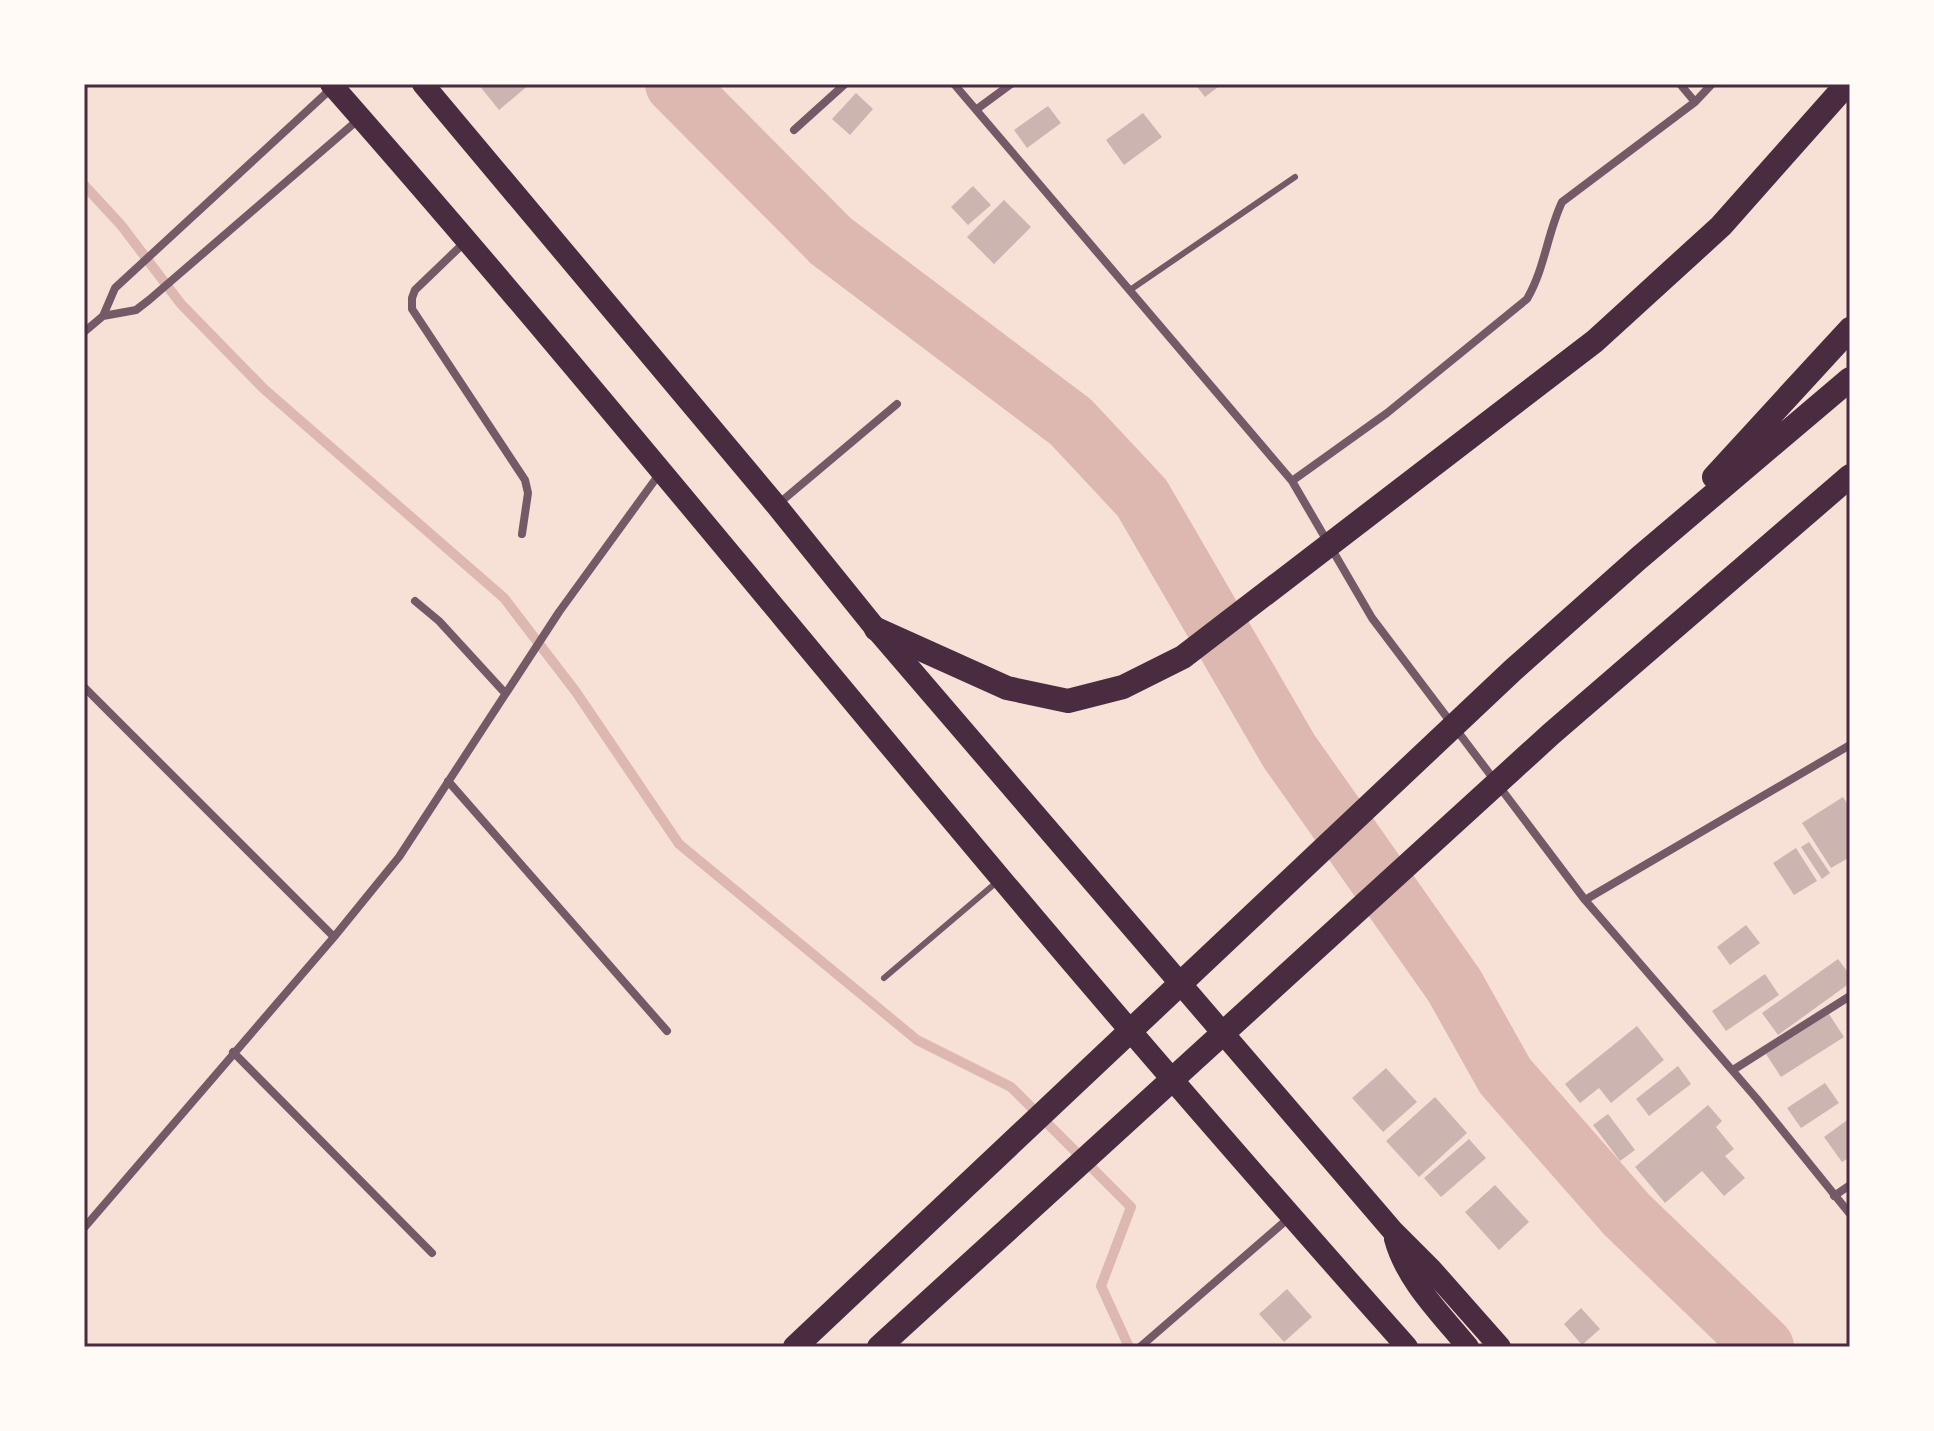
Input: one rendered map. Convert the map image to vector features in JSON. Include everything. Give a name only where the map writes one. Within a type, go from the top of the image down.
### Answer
[{"type":"highway","points":[[423,84],[876,629],[1392,1230],[1500,1347]]},
{"type":"highway","points":[[876,629],[1007,688],[1068,701],[1123,687],[1183,657],[1606,331],[1721,226],[1847,84]]},
{"type":"highway","points":[[332,85],[663,470],[1001,879],[1290,1217],[1407,1347]]},
{"type":"highway","points":[[1639,558],[1850,329]]},
{"type":"highway","points":[[795,1347],[1513,670],[1639,558],[1850,379]]},
{"type":"highway","points":[[879,1347],[1551,734],[1850,476]]},
{"type":"highway","points":[[1392,1230],[1400,1257],[1418,1286],[1468,1347]]},
{"type":"street","points":[[794,130],[845,84]]},
{"type":"street","points":[[954,84],[1292,481],[1372,618],[1585,900],[1733,1070],[1850,1214]]},
{"type":"street","points":[[977,109],[1011,84]]},
{"type":"street","points":[[1680,84],[1695,102]]},
{"type":"street","points":[[1292,481],[1387,413],[1527,299],[1537,281],[1551,227],[1562,202],[1695,102],[1712,84]]},
{"type":"street","points":[[84,332],[103,316],[115,288],[332,85]]},
{"type":"street","points":[[103,316],[136,310],[149,300],[361,117]]},
{"type":"street","points":[[466,241],[415,290],[412,309],[525,480],[528,493],[522,534]]},
{"type":"street","points":[[776,505],[897,404]]},
{"type":"street","points":[[85,1224],[334,937],[399,857],[559,612],[663,470]]},
{"type":"street","points":[[415,601],[439,621],[505,693]]},
{"type":"street","points":[[84,687],[334,937]]},
{"type":"street","points":[[1585,900],[1850,745]]},
{"type":"street","points":[[448,781],[667,1031]]},
{"type":"street","points":[[1733,1070],[1850,996]]},
{"type":"street","points":[[233,1052],[432,1253]]},
{"type":"street","points":[[1834,1196],[1850,1185]]},
{"type":"street","points":[[1140,1347],[1290,1217]]},
{"type":"lane","points":[[1130,290],[1295,177]]},
{"type":"lane","points":[[884,978],[1001,879]]},
{"type":"building","points":[[478,84],[530,84],[499,110]]},
{"type":"building","points":[[1195,84],[1222,84],[1205,97]]},
{"type":"building","points":[[856,93],[873,109],[850,135],[832,119]]},
{"type":"building","points":[[1048,106],[1061,123],[1027,148],[1014,130]]},
{"type":"building","points":[[1143,113],[1162,137],[1124,165],[1106,140]]},
{"type":"building","points":[[973,186],[991,205],[968,225],[951,207]]},
{"type":"building","points":[[1004,200],[1031,227],[994,264],[967,237]]},
{"type":"building","points":[[1843,797],[1850,808],[1850,857],[1831,868],[1802,823]]},
{"type":"building","points":[[1809,842],[1830,873],[1822,879],[1801,847]]},
{"type":"building","points":[[1796,848],[1817,881],[1794,895],[1773,863]]},
{"type":"building","points":[[1746,925],[1760,943],[1730,965],[1717,947]]},
{"type":"building","points":[[1838,959],[1850,975],[1850,983],[1778,1035],[1762,1013]]},
{"type":"building","points":[[1765,974],[1779,995],[1726,1031],[1712,1011]]},
{"type":"building","points":[[1829,1014],[1844,1037],[1781,1077],[1766,1054]]},
{"type":"building","points":[[1637,1026],[1664,1060],[1611,1103],[1599,1088],[1580,1103],[1565,1084]]},
{"type":"building","points":[[1678,1066],[1691,1084],[1649,1116],[1636,1099]]},
{"type":"building","points":[[1386,1068],[1417,1102],[1383,1132],[1352,1098]]},
{"type":"building","points":[[1825,1083],[1839,1103],[1801,1128],[1787,1108]]},
{"type":"building","points":[[1435,1097],[1467,1133],[1419,1177],[1386,1141]]},
{"type":"building","points":[[1708,1105],[1722,1121],[1716,1127],[1734,1149],[1725,1156],[1745,1178],[1724,1196],[1702,1171],[1665,1203],[1635,1167]]},
{"type":"building","points":[[1608,1114],[1635,1150],[1620,1161],[1593,1125]]},
{"type":"building","points":[[1850,1118],[1850,1157],[1842,1162],[1824,1137]]},
{"type":"building","points":[[1469,1139],[1486,1158],[1441,1197],[1424,1178]]},
{"type":"building","points":[[1495,1185],[1529,1222],[1499,1250],[1465,1212]]},
{"type":"building","points":[[1287,1289],[1312,1317],[1284,1342],[1259,1314]]},
{"type":"building","points":[[1581,1308],[1600,1329],[1582,1345],[1564,1324]]},
{"type":"waterway","points":[[675,84],[831,241],[1071,422],[1142,498],[1289,751],[1454,985],[1505,1076],[1627,1215],[1764,1347]]},
{"type":"waterway","points":[[84,185],[121,225],[181,304],[264,389],[504,598],[576,692],[679,844],[917,1040],[1011,1087],[1131,1207],[1101,1286],[1129,1347]]}]
